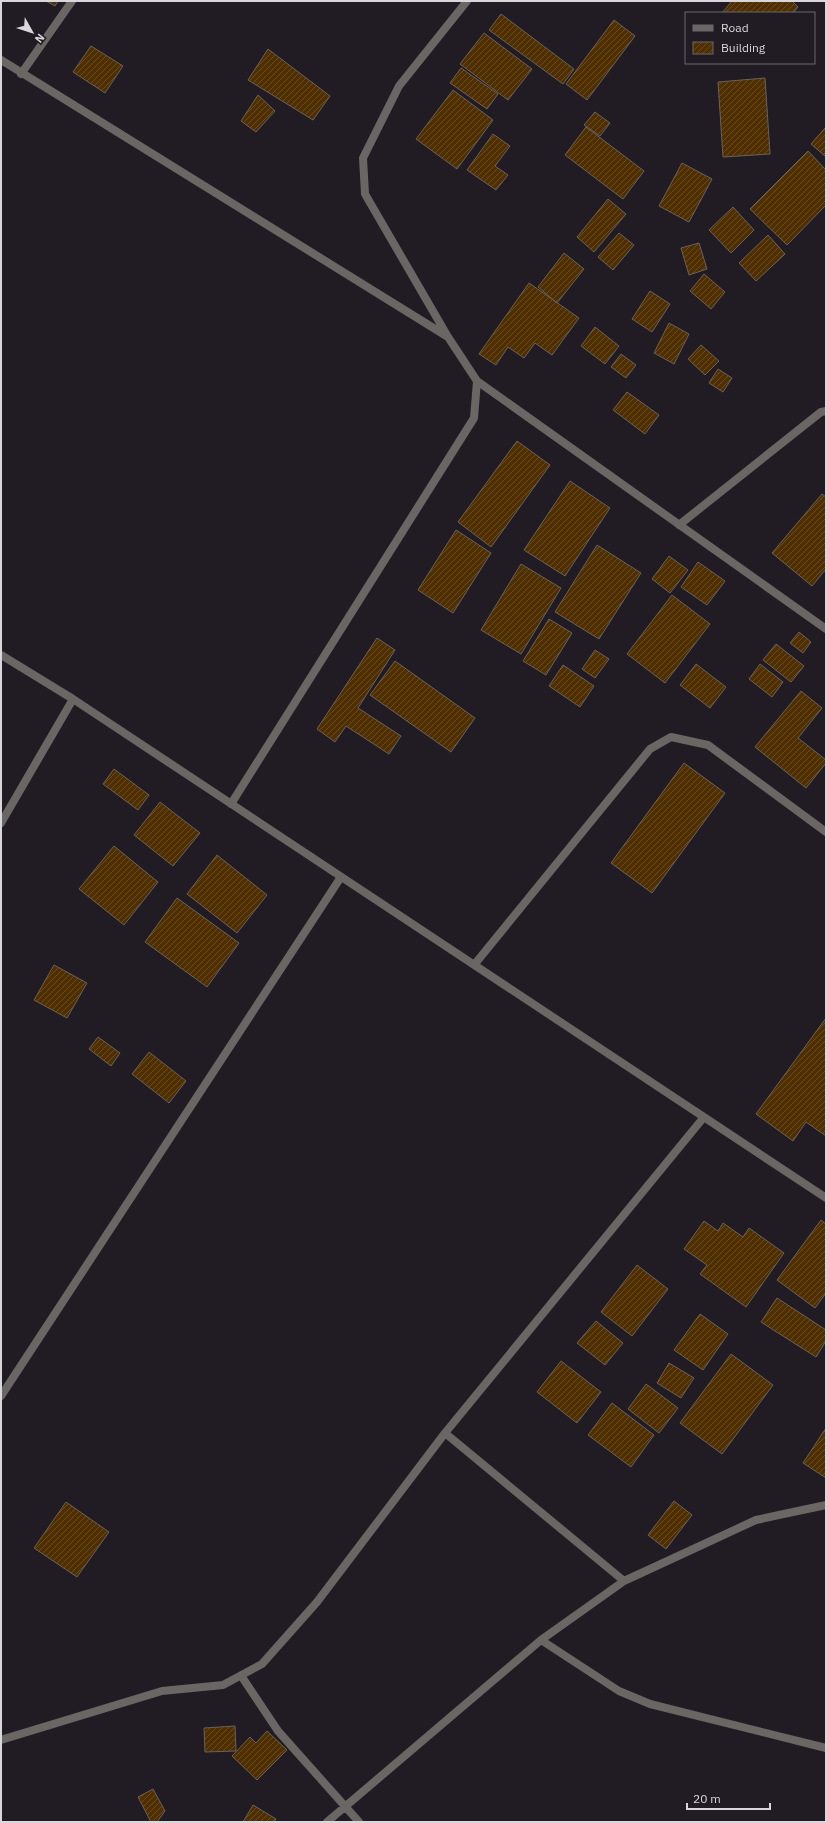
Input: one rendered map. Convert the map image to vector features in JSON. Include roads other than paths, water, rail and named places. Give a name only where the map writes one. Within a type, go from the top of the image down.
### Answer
[{"type":"street","points":[[21,74],[72,1]]},
{"type":"street","points":[[467,1],[399,86],[363,158],[365,194],[448,337],[477,381],[826,629]]},
{"type":"street","points":[[1,60],[21,74],[448,337]]},
{"type":"street","points":[[231,804],[474,418],[477,381]]},
{"type":"street","points":[[679,525],[820,412],[826,411]]},
{"type":"street","points":[[1,654],[73,699],[826,1198]]},
{"type":"street","points":[[1,823],[73,699]]},
{"type":"street","points":[[474,965],[650,749],[671,737],[708,745],[826,832]]},
{"type":"street","points":[[1,1396],[341,877]]},
{"type":"street","points":[[1,1740],[162,1691],[223,1685],[262,1664],[317,1602],[445,1433],[704,1117]]},
{"type":"street","points":[[445,1433],[624,1581]]},
{"type":"street","points":[[327,1822],[541,1640],[624,1581],[756,1520],[826,1505]]},
{"type":"street","points":[[541,1640],[619,1691],[650,1704],[826,1748]]},
{"type":"street","points":[[242,1676],[278,1731],[359,1822]]}]
